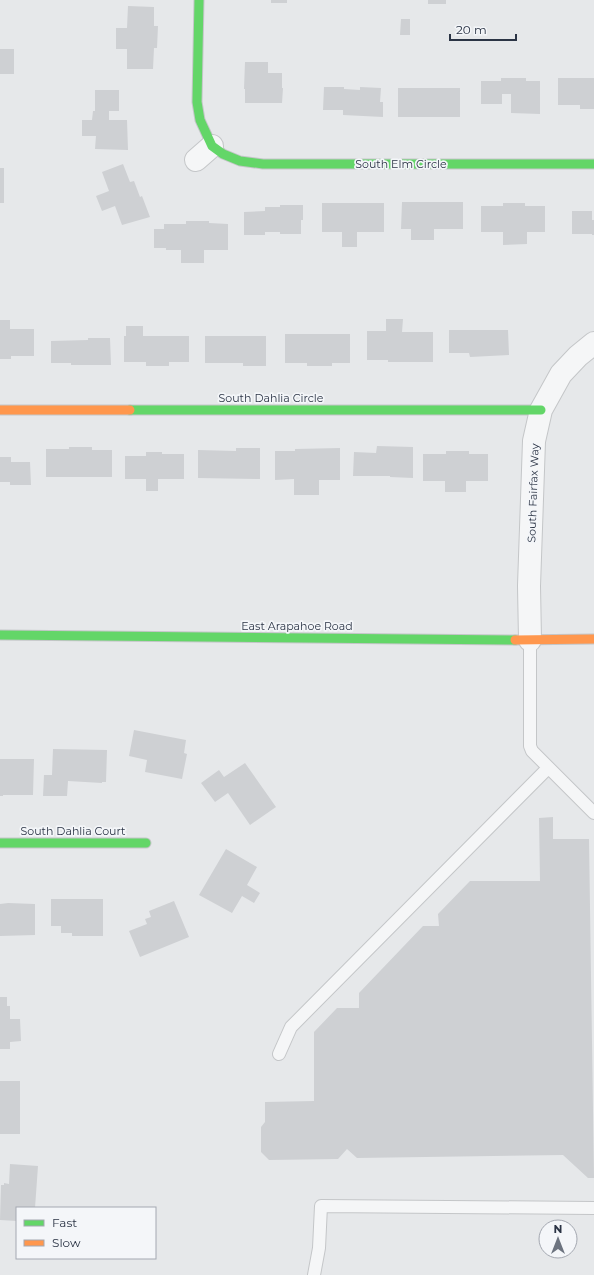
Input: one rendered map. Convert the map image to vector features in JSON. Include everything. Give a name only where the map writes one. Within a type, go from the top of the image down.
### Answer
[{"type":"street","name":"South Elm Circle","points":[[199,0],[198,102],[204,153],[223,154],[240,161],[264,164],[594,164]]},
{"type":"street","name":"South Fairfax Way","points":[[530,640],[529,586],[534,441],[541,410],[561,374],[578,356],[594,343]]},
{"type":"street","name":"South Dahlia Circle","points":[[0,410],[541,410]]},
{"type":"street","name":"East Arapahoe Road","points":[[0,635],[530,640],[594,639]]},
{"type":"street","name":"South Dahlia Court","points":[[0,843],[146,843]]},
{"type":"lane","points":[[530,640],[530,746],[532,751],[548,768],[594,813]]},
{"type":"lane","points":[[279,1054],[290,1027],[548,768]]},
{"type":"lane","points":[[314,1275],[319,1248],[321,1206],[594,1208]]},
{"type":"building","points":[[271,0],[287,0],[287,3],[271,3]]},
{"type":"building","points":[[428,0],[446,0],[446,4],[428,4]]},
{"type":"building","points":[[128,6],[154,7],[154,26],[158,26],[157,48],[154,48],[153,69],[127,69],[127,49],[116,49],[116,28],[127,28]]},
{"type":"building","points":[[401,19],[410,19],[410,35],[400,35]]},
{"type":"building","points":[[0,49],[14,49],[14,74],[0,74]]},
{"type":"building","points":[[245,62],[268,62],[268,73],[282,73],[282,103],[245,103]]},
{"type":"building","points":[[501,78],[526,78],[526,81],[540,81],[540,114],[511,113],[511,94],[502,94],[502,104],[481,104],[481,81],[501,81]]},
{"type":"building","points":[[558,78],[594,78],[594,109],[580,109],[580,105],[558,105]]},
{"type":"building","points":[[324,87],[344,87],[344,89],[360,90],[360,87],[381,88],[380,102],[383,102],[383,117],[343,115],[343,110],[323,110]]},
{"type":"building","points":[[398,88],[460,88],[460,117],[398,117]]},
{"type":"building","points":[[95,90],[119,90],[119,111],[109,111],[109,120],[127,120],[128,150],[95,149],[96,136],[82,136],[82,120],[92,120],[93,111],[95,111]]},
{"type":"building","points":[[123,164],[130,182],[134,181],[140,197],[142,196],[150,217],[122,225],[115,206],[102,211],[96,196],[109,191],[102,172]]},
{"type":"building","points":[[0,168],[4,168],[4,203],[0,203]]},
{"type":"building","points":[[402,202],[463,202],[463,229],[434,229],[434,240],[411,240],[411,229],[401,229]]},
{"type":"building","points":[[322,203],[384,203],[384,232],[357,232],[357,247],[342,247],[342,232],[322,232]]},
{"type":"building","points":[[503,203],[525,203],[525,206],[545,206],[545,232],[527,232],[527,244],[503,245],[503,232],[481,232],[481,206],[503,206]]},
{"type":"building","points":[[280,205],[303,205],[301,234],[265,232],[265,235],[244,235],[244,212],[265,211],[265,207],[280,207]]},
{"type":"building","points":[[572,211],[592,211],[592,220],[594,220],[594,235],[572,234]]},
{"type":"building","points":[[186,221],[209,221],[209,223],[228,224],[228,250],[204,250],[204,263],[181,263],[181,250],[154,248],[154,229],[164,229],[164,224],[186,224]]},
{"type":"building","points":[[386,319],[403,319],[402,332],[433,332],[433,362],[388,362],[388,360],[367,360],[367,331],[386,331]]},
{"type":"building","points":[[0,320],[10,320],[10,329],[34,329],[34,356],[11,356],[11,359],[0,359]]},
{"type":"building","points":[[126,326],[143,326],[143,336],[189,336],[189,362],[169,362],[169,366],[146,366],[146,362],[124,362],[124,336],[126,336]]},
{"type":"building","points":[[449,330],[508,330],[509,355],[470,357],[469,353],[449,353]]},
{"type":"building","points":[[285,334],[350,334],[350,363],[332,363],[332,366],[307,366],[307,363],[285,363]]},
{"type":"building","points":[[205,336],[266,336],[266,366],[243,366],[243,363],[205,363]]},
{"type":"building","points":[[88,338],[110,338],[111,365],[71,365],[71,363],[51,363],[51,341],[88,340]]},
{"type":"building","points":[[377,446],[413,447],[413,478],[390,476],[353,476],[354,452],[376,453]]},
{"type":"building","points":[[69,447],[92,447],[92,450],[112,450],[112,477],[46,477],[46,449],[69,449]]},
{"type":"building","points":[[236,448],[260,448],[260,479],[198,478],[198,450],[236,451]]},
{"type":"building","points":[[340,448],[340,480],[319,480],[319,495],[294,495],[294,479],[275,480],[275,451]]},
{"type":"building","points":[[446,451],[469,451],[469,454],[488,454],[488,481],[466,481],[466,492],[445,492],[445,481],[423,481],[423,454],[446,454]]},
{"type":"building","points":[[146,452],[184,454],[184,479],[158,479],[158,491],[146,491],[146,479],[125,479],[125,456],[146,456]]},
{"type":"building","points":[[0,457],[11,457],[11,462],[30,462],[31,485],[10,485],[10,482],[0,482]]},
{"type":"building","points":[[134,730],[186,740],[184,753],[187,754],[182,779],[145,772],[147,760],[129,756]]},
{"type":"building","points":[[53,749],[107,750],[106,782],[68,781],[67,796],[43,796],[44,775],[52,775]]},
{"type":"building","points":[[0,759],[34,759],[33,795],[0,796]]},
{"type":"building","points":[[245,763],[276,807],[250,825],[228,793],[215,802],[201,783],[219,770],[224,777]]},
{"type":"building","points":[[553,817],[553,839],[589,839],[594,1178],[588,1178],[563,1155],[357,1158],[347,1149],[338,1159],[269,1160],[261,1152],[261,1127],[265,1122],[265,1102],[314,1101],[314,1032],[337,1008],[359,1008],[359,993],[423,926],[439,926],[438,914],[470,881],[540,881],[539,818]]},
{"type":"building","points":[[226,849],[257,867],[247,885],[260,893],[254,903],[242,896],[232,913],[199,895]]},
{"type":"building","points":[[51,899],[103,899],[103,936],[72,936],[72,933],[61,933],[61,926],[51,926]]},
{"type":"building","points":[[174,901],[189,937],[140,957],[129,931],[147,924],[145,919],[151,917],[149,911]]},
{"type":"building","points":[[0,904],[35,904],[35,935],[0,936]]},
{"type":"building","points":[[0,997],[7,997],[7,1006],[10,1006],[10,1019],[20,1019],[21,1041],[10,1042],[10,1049],[0,1049]]},
{"type":"building","points":[[0,1081],[20,1081],[20,1134],[0,1134]]},
{"type":"building","points":[[10,1164],[38,1166],[35,1207],[16,1207],[16,1221],[0,1220],[1,1185],[4,1185],[4,1183],[9,1184]]},
{"type":"traffic: fast","points":[[199,0],[197,102],[200,120],[212,146],[223,154],[240,161],[263,164],[594,164]]},
{"type":"traffic: fast","points":[[130,410],[541,410]]},
{"type":"traffic: fast","points":[[0,635],[515,640]]},
{"type":"traffic: fast","points":[[0,843],[146,843]]},
{"type":"traffic: slow","points":[[0,410],[130,410]]},
{"type":"traffic: slow","points":[[515,640],[594,639]]}]
